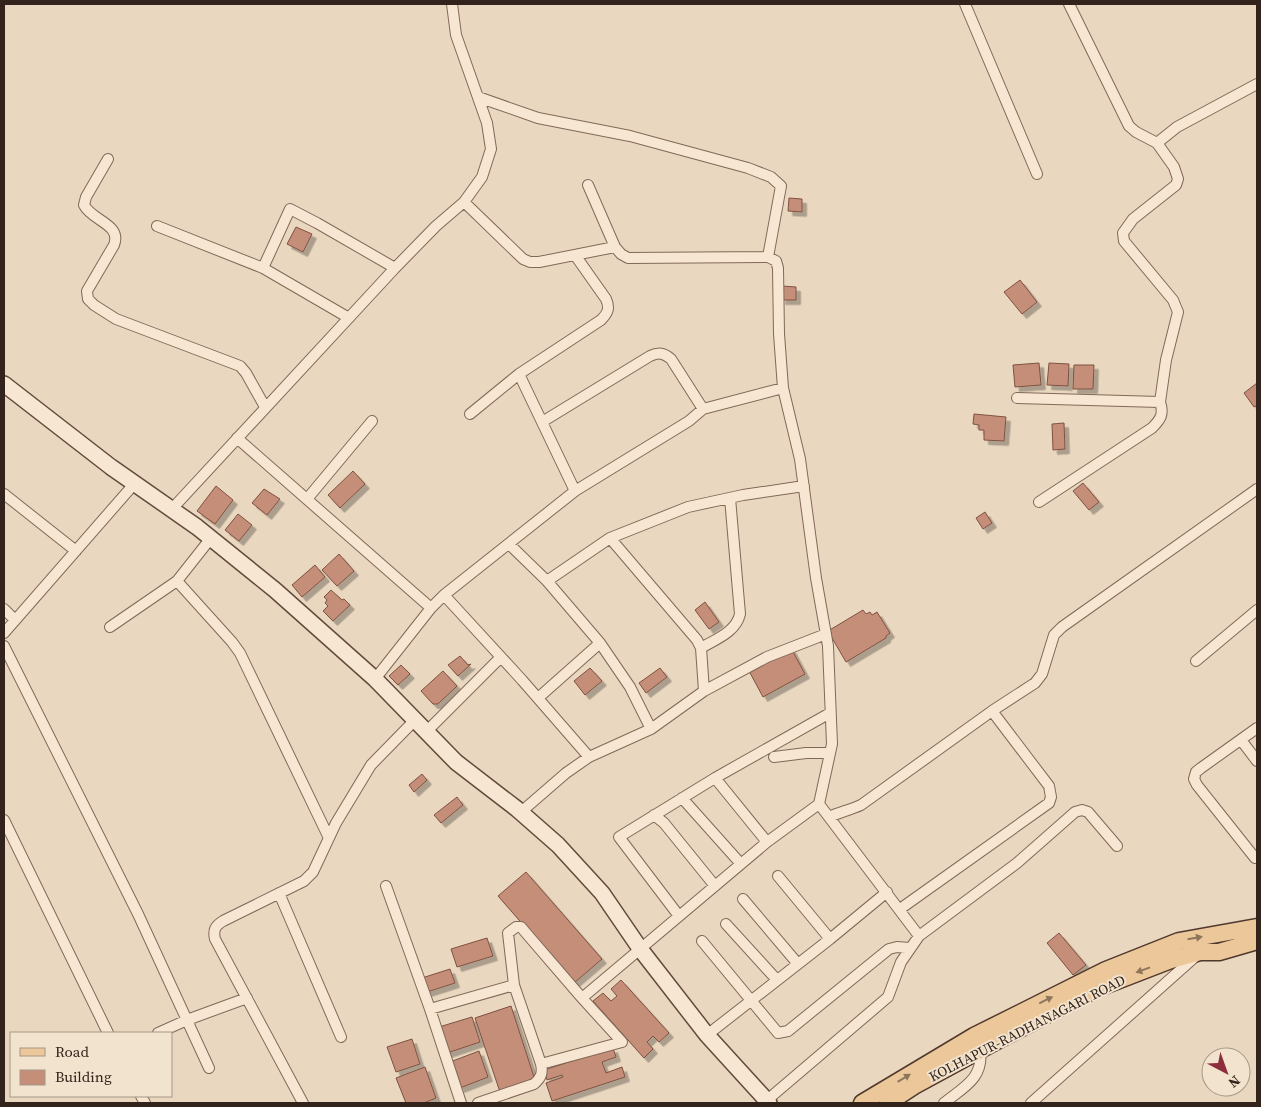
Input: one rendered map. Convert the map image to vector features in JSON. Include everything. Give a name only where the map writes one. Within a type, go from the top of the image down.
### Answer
[{"type":"main road","name":"KOLHAPUR-RADHANAGARI ROAD","points":[[888,1103],[914,1086],[1096,989],[1154,966],[1200,952],[1219,952],[1256,929]]},
{"type":"main road","points":[[862,1103],[974,1036],[1106,970],[1179,941],[1256,929]]},
{"type":"street","points":[[171,510],[395,268],[436,226],[464,202],[482,177],[490,150],[487,123],[456,35],[452,4]]},
{"type":"street","points":[[965,4],[1037,174]]},
{"type":"street","points":[[1039,502],[1152,428],[1161,419],[1163,412],[1160,402],[1166,360],[1178,312],[1173,300],[1124,241],[1123,233],[1133,219],[1176,185],[1178,179],[1174,167],[1157,143],[1129,126],[1069,4]]},
{"type":"street","points":[[1157,143],[1177,127],[1257,84]]},
{"type":"street","points":[[478,97],[538,118],[630,136],[748,168],[771,177],[781,186],[768,257]]},
{"type":"street","points":[[108,159],[86,197],[84,205],[87,211],[115,232],[117,238],[87,291],[88,299],[116,319],[240,366],[265,407]]},
{"type":"street","points":[[582,998],[767,842],[819,804],[832,744],[831,690],[826,634],[816,578],[800,459],[783,388],[778,334],[778,268],[776,261],[768,257],[628,258],[615,247],[588,185]]},
{"type":"street","points":[[464,202],[523,259],[530,262],[539,262],[615,247]]},
{"type":"street","points":[[264,268],[290,209],[317,222],[395,268]]},
{"type":"street","points":[[157,226],[264,268],[348,318]]},
{"type":"street","points":[[470,414],[519,374],[601,320],[607,314],[609,306],[606,299],[575,255]]},
{"type":"street","points":[[542,422],[650,356],[658,353],[665,354],[671,359],[703,409]]},
{"type":"street","points":[[519,374],[575,491]]},
{"type":"street","points":[[4,384],[66,434],[211,538],[275,590],[374,679],[456,762],[521,812],[558,845],[600,889],[641,950],[707,1035],[768,1102],[888,996],[901,962],[919,936],[1017,863],[1076,812],[1082,810],[1088,812],[1116,846]]},
{"type":"street","points":[[374,679],[431,608],[444,595],[575,491],[689,420],[703,409],[783,388]]},
{"type":"street","points":[[1017,398],[1160,402]]},
{"type":"street","points":[[307,499],[372,421]]},
{"type":"street","points":[[237,438],[431,608]]},
{"type":"street","points":[[4,633],[135,483]]},
{"type":"street","points":[[547,581],[610,538],[688,507],[804,486]]},
{"type":"street","points":[[829,817],[842,811],[850,811],[861,805],[992,711],[1035,683],[1042,674],[1054,634],[1062,626],[1257,489]]},
{"type":"street","points":[[4,508],[7,497],[76,551]]},
{"type":"street","points":[[701,648],[734,628],[740,614],[730,498]]},
{"type":"street","points":[[110,627],[177,581],[211,538]]},
{"type":"street","points":[[610,538],[697,640],[701,648],[704,691]]},
{"type":"street","points":[[509,544],[547,581],[600,643],[630,687],[651,729]]},
{"type":"street","points":[[177,581],[232,642],[240,654],[329,838]]},
{"type":"street","points":[[444,595],[538,698],[588,757]]},
{"type":"street","points":[[4,609],[15,620]]},
{"type":"street","points":[[1196,661],[1257,610]]},
{"type":"street","points":[[521,812],[566,773],[588,757],[651,729],[704,691],[767,657],[826,634]]},
{"type":"street","points":[[538,698],[600,643]]},
{"type":"street","points":[[4,646],[138,914],[209,1068]]},
{"type":"street","points":[[426,732],[501,658]]},
{"type":"street","points":[[900,909],[1044,808],[1052,797],[1049,786],[992,711]]},
{"type":"street","points":[[679,916],[619,837],[715,778],[830,714]]},
{"type":"street","points":[[303,1103],[215,939],[216,925],[304,881],[313,872],[336,823],[371,765],[415,720]]},
{"type":"street","points":[[1255,858],[1194,779],[1196,772],[1257,728]]},
{"type":"street","points":[[1241,740],[1257,761]]},
{"type":"street","points":[[774,757],[806,753],[830,753]]},
{"type":"street","points":[[715,778],[767,842]]},
{"type":"street","points":[[682,798],[741,864]]},
{"type":"street","points":[[819,804],[919,936]]},
{"type":"street","points":[[664,823],[670,806]]},
{"type":"street","points":[[654,815],[664,823],[715,886]]},
{"type":"street","points":[[4,820],[108,1032]]},
{"type":"street","points":[[778,876],[830,939]]},
{"type":"street","points":[[386,886],[461,1103]]},
{"type":"street","points":[[279,892],[341,1037]]},
{"type":"street","points":[[707,1035],[887,892]]},
{"type":"street","points":[[743,899],[798,964]]},
{"type":"street","points":[[726,924],[777,980]]},
{"type":"street","points":[[478,1103],[534,1084],[540,1079],[543,1072],[514,984],[508,933],[516,927],[521,928],[622,1042],[541,1064]]},
{"type":"street","points":[[702,941],[778,1033],[788,1031],[889,949],[897,946],[909,948]]},
{"type":"street","points":[[1034,1102],[1200,952]]},
{"type":"street","points":[[430,1009],[514,984]]},
{"type":"street","points":[[160,1032],[247,998]]},
{"type":"street","points":[[944,1103],[973,1079],[980,1070],[982,1061],[980,1050]]},
{"type":"building","points":[[789,198],[802,199],[802,212],[788,211]]},
{"type":"building","points":[[296,227],[312,234],[303,252],[287,244]]},
{"type":"building","points":[[1020,280],[1037,302],[1022,314],[1004,292]]},
{"type":"building","points":[[782,286],[796,287],[796,300],[781,300]]},
{"type":"building","points":[[1039,363],[1041,385],[1015,387],[1013,365]]},
{"type":"building","points":[[1049,363],[1069,364],[1068,386],[1047,385]]},
{"type":"building","points":[[1074,365],[1094,365],[1093,389],[1073,389]]},
{"type":"building","points":[[1257,383],[1257,405],[1254,407],[1244,393]]},
{"type":"building","points":[[974,414],[1006,417],[1004,441],[984,440],[984,430],[979,430],[979,425],[973,424]]},
{"type":"building","points":[[1064,423],[1065,449],[1053,450],[1052,424]]},
{"type":"building","points":[[353,471],[365,484],[340,508],[328,495]]},
{"type":"building","points":[[1083,483],[1099,502],[1089,510],[1073,491]]},
{"type":"building","points":[[216,486],[233,500],[215,524],[197,511]]},
{"type":"building","points":[[264,489],[280,499],[267,515],[252,503]]},
{"type":"building","points":[[985,512],[992,523],[983,529],[976,518]]},
{"type":"building","points":[[238,514],[252,525],[239,541],[225,530]]},
{"type":"building","points":[[339,554],[354,571],[337,586],[322,570]]},
{"type":"building","points":[[315,565],[325,577],[302,597],[292,585]]},
{"type":"building","points":[[331,590],[350,605],[333,621],[323,611],[328,606],[325,603],[327,600],[324,597]]},
{"type":"building","points":[[705,602],[719,622],[709,629],[695,610]]},
{"type":"building","points":[[863,610],[866,614],[870,612],[872,615],[877,612],[890,633],[886,638],[846,662],[828,631]]},
{"type":"building","points":[[791,648],[805,674],[763,697],[749,671]]},
{"type":"building","points":[[460,656],[468,665],[471,664],[458,676],[448,665]]},
{"type":"building","points":[[401,665],[410,674],[398,685],[389,676]]},
{"type":"building","points":[[590,668],[602,681],[585,695],[574,681]]},
{"type":"building","points":[[660,668],[667,677],[646,693],[639,683]]},
{"type":"building","points":[[443,671],[457,686],[438,704],[433,704],[421,691]]},
{"type":"building","points":[[422,774],[427,780],[414,792],[409,785]]},
{"type":"building","points":[[457,797],[463,805],[441,823],[434,815]]},
{"type":"building","points":[[526,872],[602,959],[574,983],[498,896]]},
{"type":"building","points":[[1059,933],[1086,965],[1073,975],[1047,943]]},
{"type":"building","points":[[487,938],[493,956],[457,967],[451,949]]},
{"type":"building","points":[[450,969],[455,983],[427,992],[422,978]]},
{"type":"building","points":[[621,980],[669,1033],[659,1042],[653,1036],[647,1042],[653,1049],[644,1058],[593,1001],[603,993],[611,1001],[617,996],[611,989]]},
{"type":"building","points":[[511,1006],[535,1080],[500,1092],[475,1018]]},
{"type":"building","points":[[472,1017],[480,1042],[447,1053],[439,1027]]},
{"type":"building","points":[[412,1039],[420,1064],[396,1072],[387,1047]]},
{"type":"building","points":[[613,1048],[616,1057],[602,1062],[606,1073],[622,1067],[625,1077],[552,1101],[546,1083],[563,1077],[562,1075],[547,1080],[544,1070]]},
{"type":"building","points":[[479,1051],[488,1077],[460,1088],[450,1062]]},
{"type":"building","points":[[425,1067],[436,1098],[424,1103],[406,1103],[396,1078]]}]
